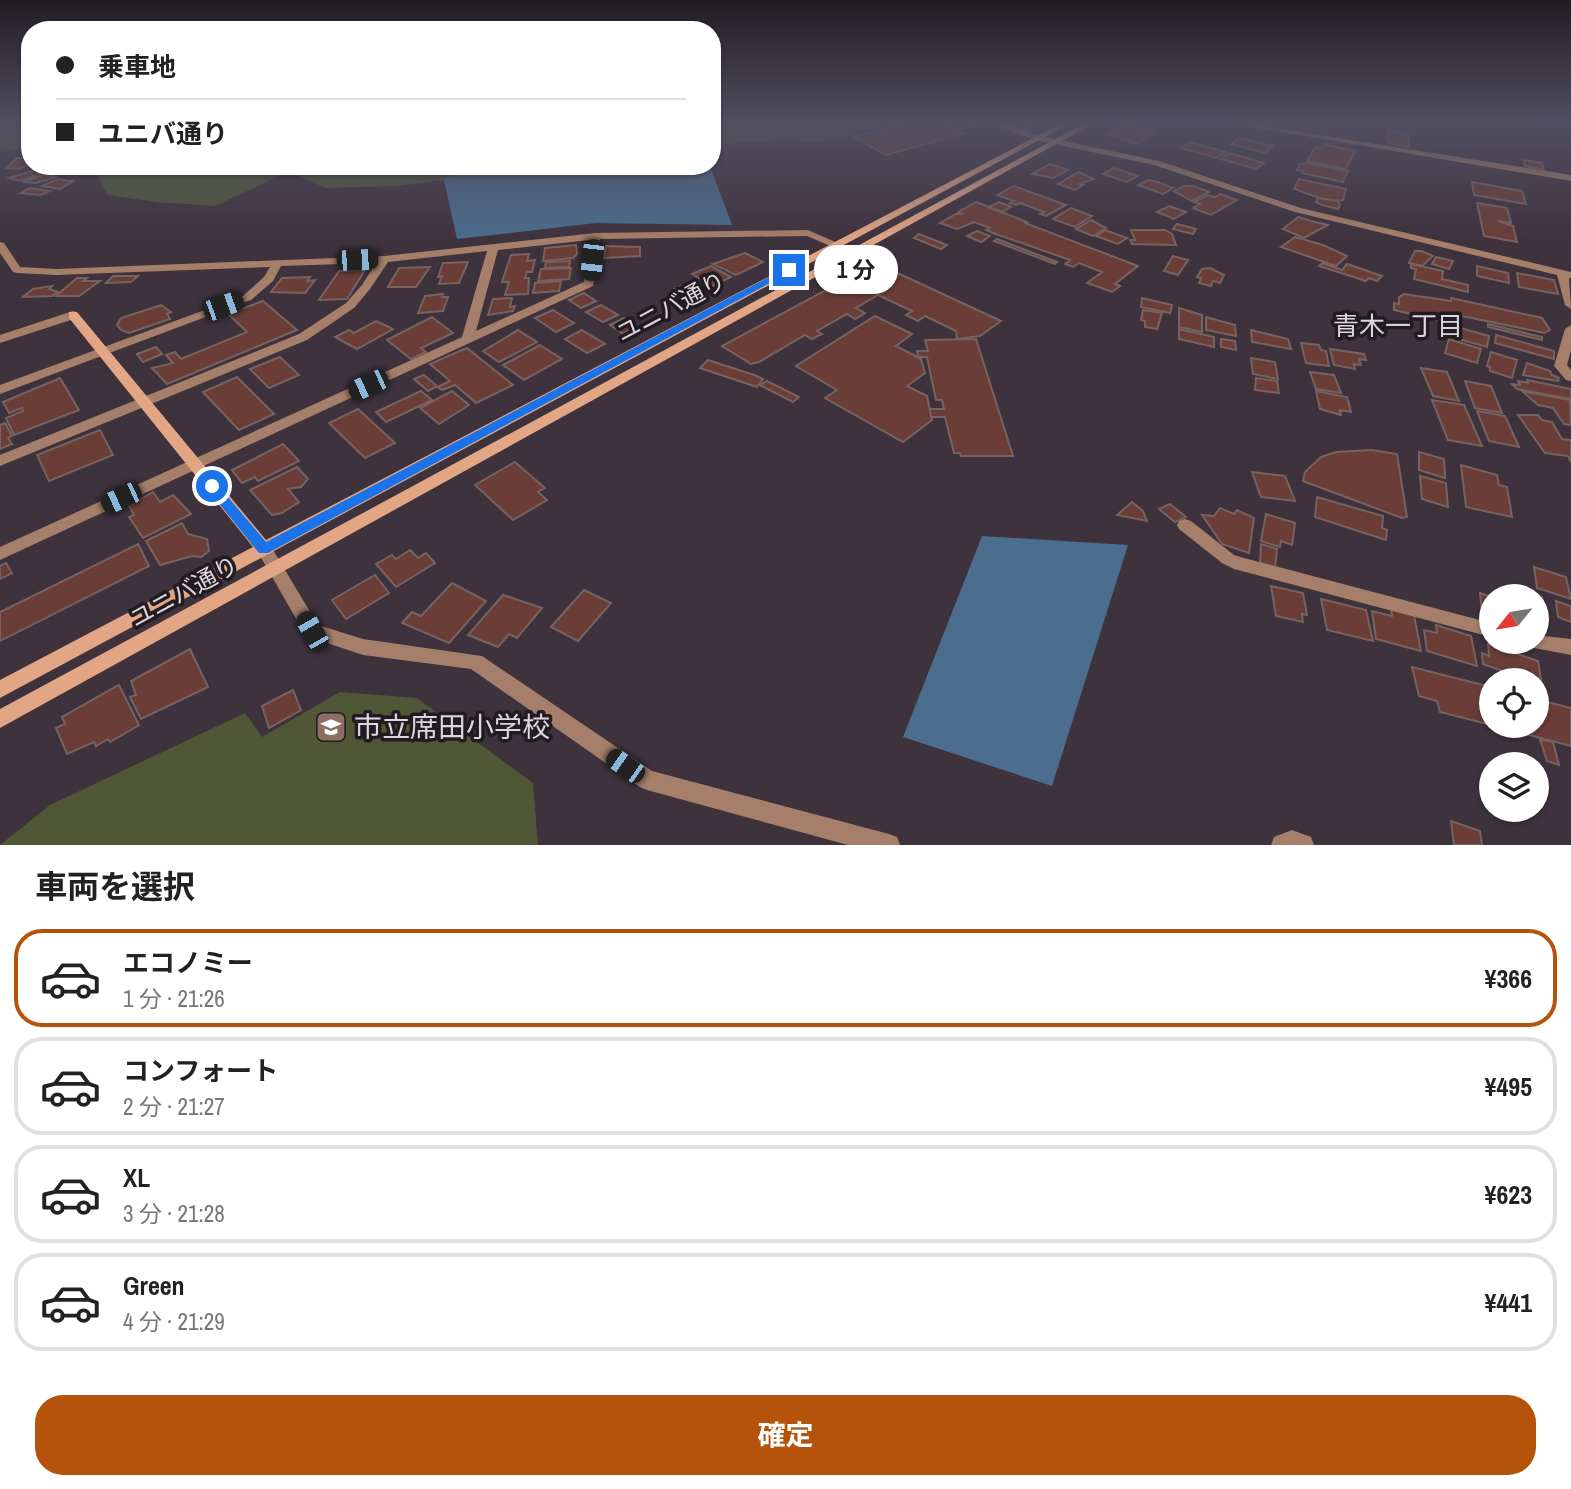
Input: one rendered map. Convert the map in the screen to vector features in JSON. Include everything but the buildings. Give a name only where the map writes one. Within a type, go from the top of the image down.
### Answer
[{"type":"street","name":"ユニバ通り","points":[[0,690],[992,162]]},
{"type":"street","name":"ユニバ通り","points":[[0,719],[1017,162]]},
{"type":"street","points":[[1153,162],[1298,210],[1566,274],[1571,305]]},
{"type":"street","points":[[1477,162],[1571,178]]},
{"type":"street","points":[[1,247],[9,263],[17,270],[56,272],[384,259],[594,236],[807,233],[853,252]]},
{"type":"street","points":[[0,554],[589,284],[594,236]]},
{"type":"street","points":[[468,339],[493,247]]},
{"type":"street","points":[[0,461],[303,337],[342,314],[361,297],[384,259]]},
{"type":"street","points":[[0,390],[247,298],[269,279],[278,262]]},
{"type":"street","points":[[0,340],[73,315],[264,549],[312,631],[363,647],[475,662],[647,780],[877,844]]},
{"type":"street","points":[[1571,329],[1560,366],[1571,377]]},
{"type":"street","points":[[1185,525],[1228,559],[1241,564],[1479,627]]},
{"type":"street","points":[[1549,644],[1571,646]]},
{"type":"street","points":[[1282,845],[1292,841],[1303,845]]},
{"type":"green space","points":[[97,175],[281,175],[215,206],[108,195]]},
{"type":"green space","points":[[298,175],[450,175],[444,180],[394,186],[325,188]]},
{"type":"green space","name":"市立席田小学校","points":[[340,692],[417,698],[533,783],[538,845],[0,845],[50,805],[245,713],[262,737]]},
{"type":"water","points":[[450,175],[713,175],[732,225],[596,223],[457,239],[444,180]]},
{"type":"water","points":[[982,536],[1128,545],[1052,786],[903,737]]},
{"type":"place","name":"市立席田小学校","points":[[331,727]]},
{"type":"district","name":"青木一丁目","points":[[1398,326]]},
{"type":"route","points":[[212,486],[264,549],[789,270]]}]
